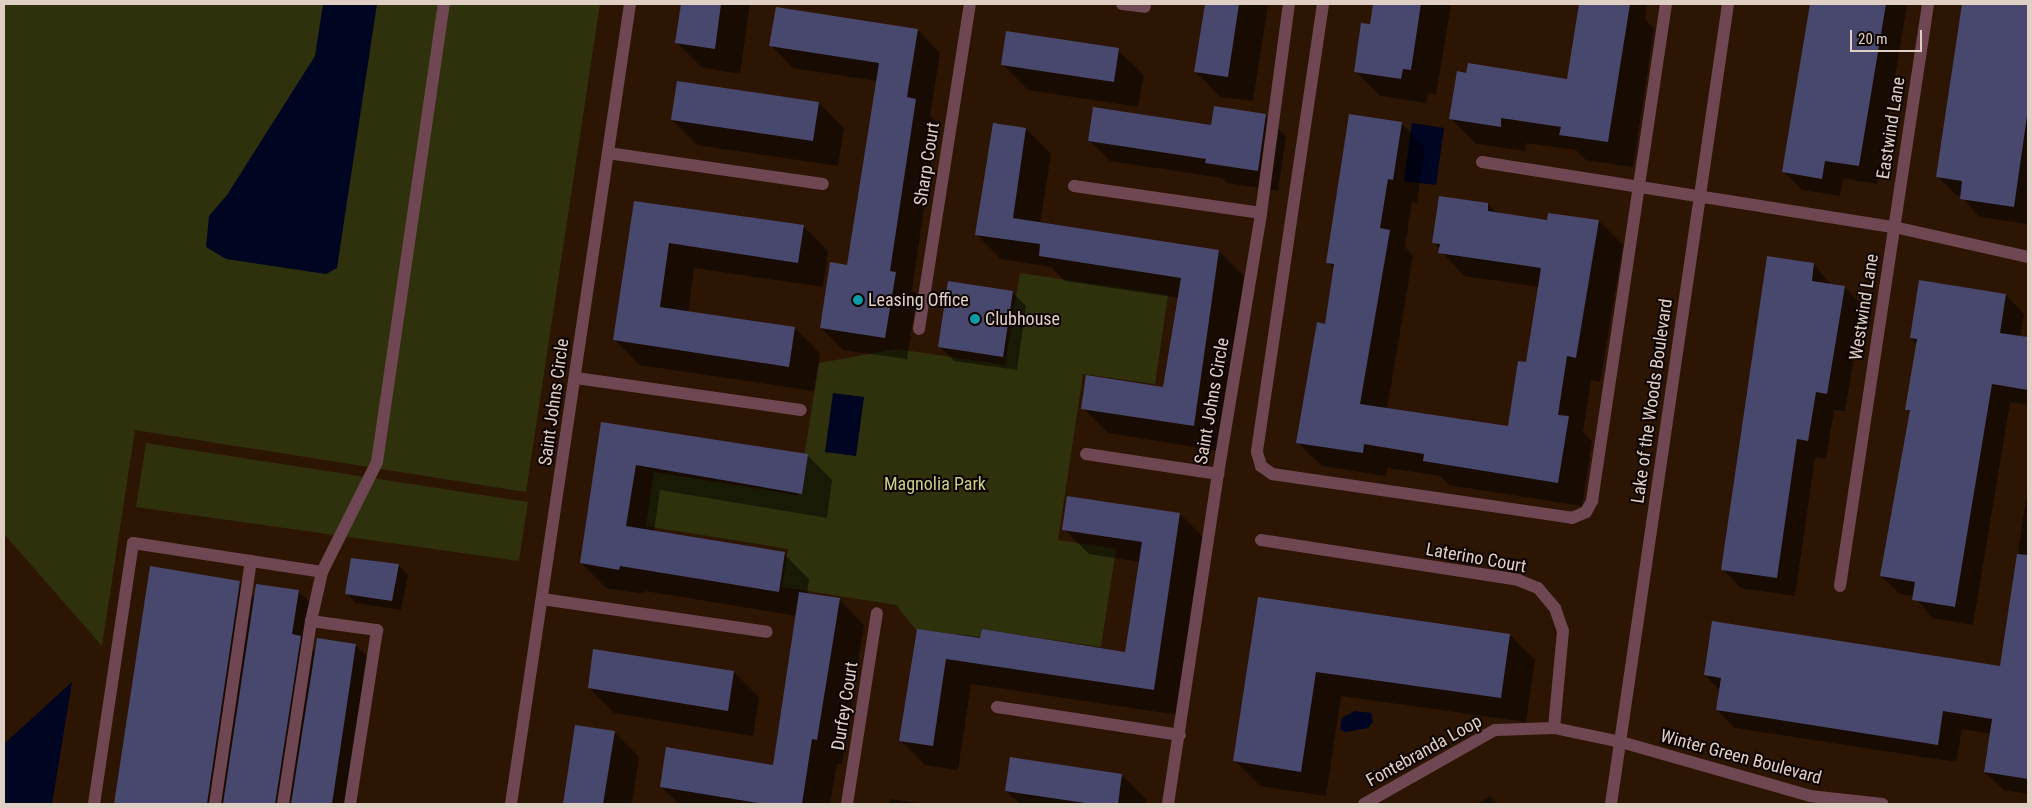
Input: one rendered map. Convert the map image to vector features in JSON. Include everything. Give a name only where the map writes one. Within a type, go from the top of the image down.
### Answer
[{"type":"street","points":[[283,804],[311,621],[322,572],[377,462],[444,4]]},
{"type":"street","name":"Saint Johns Circle","points":[[511,804],[576,378],[630,4]]},
{"type":"street","name":"Sharp Court","points":[[920,329],[970,4]]},
{"type":"street","points":[[1122,4],[1145,7]]},
{"type":"street","name":"Saint Johns Circle","points":[[1168,804],[1180,735],[1218,474],[1261,213],[1289,4]]},
{"type":"street","points":[[1323,4],[1257,452],[1261,466],[1272,474],[1572,518],[1586,512],[1592,501],[1666,4]]},
{"type":"street","name":"Lake of the Woods Boulevard","points":[[1612,804],[1728,4]]},
{"type":"street","name":"Eastwind Lane","points":[[1894,228],[1928,4]]},
{"type":"street","points":[[608,153],[823,184]]},
{"type":"street","points":[[1482,162],[1639,184],[1699,199],[1894,228],[2028,257]]},
{"type":"street","points":[[1074,186],[1261,213]]},
{"type":"street","name":"Westwind Lane","points":[[1840,586],[1894,228]]},
{"type":"street","points":[[576,378],[801,410]]},
{"type":"street","points":[[1086,454],[1218,474]]},
{"type":"street","name":"Laterino Court","points":[[1261,540],[1518,580],[1538,588],[1555,608],[1563,630],[1554,728]]},
{"type":"street","points":[[94,804],[133,543],[322,572]]},
{"type":"street","points":[[214,804],[251,561]]},
{"type":"street","points":[[542,599],[767,632]]},
{"type":"street","name":"Durfey Court","points":[[847,804],[877,612]]},
{"type":"street","points":[[311,621],[377,630],[350,804]]},
{"type":"street","points":[[997,707],[1180,735]]},
{"type":"street","name":"Fontebranda Loop","points":[[1364,804],[1496,730],[1554,728],[1620,742]]},
{"type":"street","name":"Winter Green Boulevard","points":[[1620,742],[1810,800],[1882,804]]},
{"type":"green space","points":[[4,4],[600,4],[526,492],[135,430],[102,646],[4,534]]},
{"type":"green space","name":"Magnolia Park","points":[[1020,273],[1168,295],[1155,384],[1083,374],[1058,540],[1116,549],[1101,647],[982,629],[980,639],[916,630],[896,605],[782,587],[788,549],[646,526],[654,472],[798,495],[819,363],[897,349],[1005,365]]},
{"type":"green space","points":[[146,443],[528,502],[519,561],[136,507]]},
{"type":"water","points":[[323,4],[377,4],[337,268],[326,274],[226,259],[206,247],[209,216],[227,195],[315,56]]},
{"type":"water","points":[[1412,123],[1444,128],[1436,185],[1404,181]]},
{"type":"water","points":[[833,393],[864,397],[856,456],[825,452]]},
{"type":"water","points":[[72,682],[52,804],[4,804],[4,744]]},
{"type":"water","points":[[1355,711],[1371,713],[1373,722],[1368,728],[1345,732],[1340,729],[1342,718]]},
{"type":"building","points":[[681,4],[721,4],[715,49],[675,43]]},
{"type":"building","points":[[1205,4],[1239,4],[1228,77],[1194,72]]},
{"type":"building","points":[[1373,4],[1421,4],[1411,70],[1403,69],[1401,79],[1354,72],[1361,23],[1370,24]]},
{"type":"building","points":[[1579,4],[1630,4],[1608,142],[1559,135],[1561,127],[1501,118],[1501,127],[1449,119],[1457,71],[1466,73],[1468,63],[1567,79]]},
{"type":"building","points":[[1810,4],[1886,4],[1859,166],[1825,161],[1822,179],[1782,172]]},
{"type":"building","points":[[1962,4],[2028,4],[2028,109],[2014,207],[1960,199],[1962,181],[1936,177]]},
{"type":"building","points":[[776,7],[918,29],[907,97],[916,99],[890,271],[896,272],[885,338],[820,328],[830,262],[847,265],[879,63],[769,46]]},
{"type":"building","points":[[1006,31],[1119,48],[1114,82],[1001,65]]},
{"type":"building","points":[[677,81],[819,102],[813,141],[671,120]]},
{"type":"building","points":[[1214,106],[1266,114],[1258,171],[1205,163],[1206,159],[1088,141],[1093,107],[1211,125]]},
{"type":"building","points":[[1349,114],[1402,122],[1393,180],[1388,179],[1380,228],[1390,230],[1360,404],[1508,426],[1518,361],[1526,362],[1541,268],[1438,253],[1440,244],[1432,243],[1439,196],[1488,203],[1488,211],[1547,220],[1548,213],[1599,220],[1576,358],[1567,356],[1558,415],[1569,416],[1558,483],[1423,461],[1424,454],[1364,444],[1363,453],[1296,443],[1317,322],[1325,324],[1334,264],[1326,263]]},
{"type":"building","points":[[993,123],[1026,128],[1013,218],[1219,250],[1194,426],[1081,409],[1086,375],[1163,387],[1181,278],[1039,256],[1040,244],[975,235]]},
{"type":"building","points":[[634,201],[804,225],[798,263],[669,243],[660,307],[795,327],[789,367],[613,340]]},
{"type":"building","points":[[1767,256],[1814,263],[1812,281],[1845,286],[1827,394],[1816,392],[1808,441],[1797,439],[1777,578],[1721,570]]},
{"type":"building","points":[[1919,280],[2006,294],[2000,333],[2028,337],[2028,390],[1992,384],[1955,607],[1912,600],[1915,582],[1880,576],[1910,410],[1905,410],[1917,339],[1910,338]]},
{"type":"building","name":"Clubhouse","points":[[948,281],[1013,291],[1003,357],[938,347]]},
{"type":"building","points":[[601,422],[808,454],[802,494],[636,465],[626,526],[785,552],[779,592],[620,566],[619,570],[580,563]]},
{"type":"building","points":[[1067,496],[1180,513],[1154,690],[946,659],[933,746],[899,741],[917,629],[980,638],[982,629],[1125,652],[1142,542],[1062,530]]},
{"type":"building","points":[[2017,554],[2028,555],[2028,779],[1984,772],[1992,719],[1943,711],[1938,745],[1716,710],[1721,678],[1704,675],[1712,621],[2000,666]]},
{"type":"building","points":[[351,558],[399,564],[392,601],[345,594]]},
{"type":"building","points":[[150,566],[240,581],[207,804],[114,804]]},
{"type":"building","points":[[256,584],[299,590],[292,634],[301,636],[275,804],[223,804]]},
{"type":"building","points":[[799,592],[840,598],[817,740],[812,739],[802,804],[764,804],[660,787],[666,747],[773,765]]},
{"type":"building","points":[[1258,597],[1510,634],[1501,698],[1316,672],[1301,772],[1233,761]]},
{"type":"building","points":[[317,638],[356,644],[332,804],[291,804]]},
{"type":"building","points":[[593,649],[734,671],[728,711],[588,688]]},
{"type":"building","points":[[575,725],[615,731],[603,804],[563,804]]},
{"type":"building","points":[[1010,757],[1122,774],[1118,804],[1092,804],[1005,791]]},
{"type":"place","name":"Leasing Office","points":[[858,300]]},
{"type":"place","name":"Clubhouse","points":[[975,319]]}]
